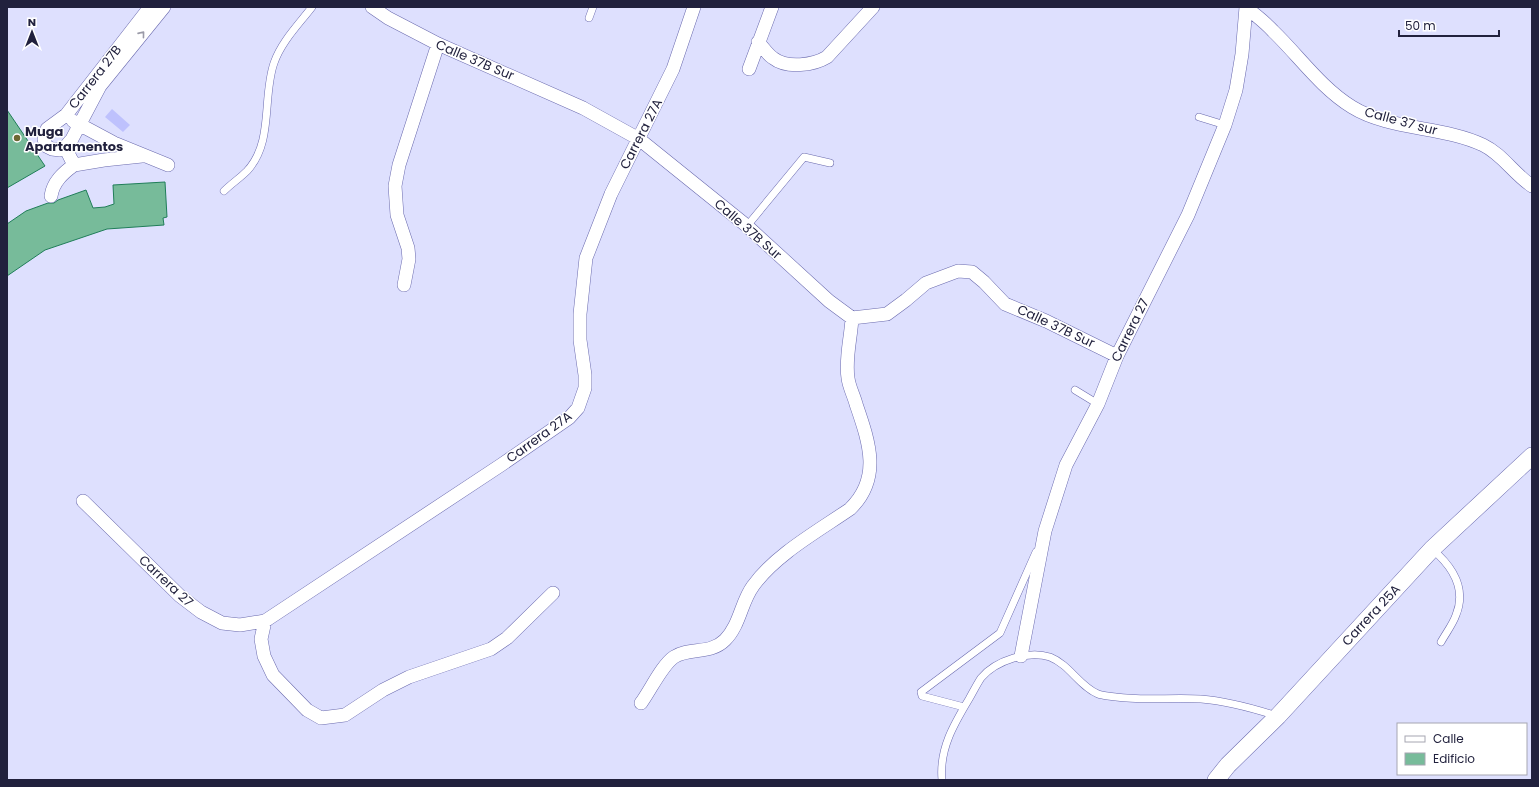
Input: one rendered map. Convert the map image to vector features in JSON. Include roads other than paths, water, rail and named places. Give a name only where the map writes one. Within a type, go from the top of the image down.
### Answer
[{"type":"street","name":"Carrera 27B","points":[[159,7],[100,86],[65,147],[60,150],[52,149],[46,146],[44,139],[47,129],[66,115],[159,7]]},
{"type":"street","name":"Calle 37B Sur","points":[[372,7],[388,18],[438,44],[583,108],[639,139],[747,226],[829,301],[852,318],[887,314],[926,283],[958,270],[972,272],[1005,304],[1033,315],[1116,356]]},
{"type":"street","name":"Carrera 27A","points":[[265,621],[501,465],[569,418],[578,408],[585,388],[586,375],[580,340],[580,314],[586,258],[611,194],[673,69],[694,7]]},
{"type":"street","points":[[749,69],[772,7]]},
{"type":"street","points":[[758,42],[773,59],[780,62],[810,64],[819,62],[827,57],[873,7]]},
{"type":"street","name":"Carrera 27","points":[[1022,656],[1045,531],[1066,465],[1098,404],[1116,356],[1188,215],[1225,125],[1236,90],[1242,54],[1246,7]]},
{"type":"street","name":"Calle 37 sur","points":[[1246,7],[1273,30],[1332,92],[1352,107],[1370,115],[1466,138],[1484,145],[1498,155],[1509,168],[1532,186]]},
{"type":"street","points":[[404,285],[409,259],[408,248],[397,216],[395,186],[399,165],[438,44]]},
{"type":"street","points":[[66,115],[79,125],[114,143],[168,165]]},
{"type":"street","points":[[65,147],[74,165]]},
{"type":"street","points":[[51,196],[57,180],[74,165],[98,160],[144,156]]},
{"type":"street","points":[[641,704],[668,663],[675,656],[715,647],[725,640],[734,626],[751,588],[760,575],[775,562],[850,509],[860,500],[867,487],[870,468],[869,448],[865,431],[848,380],[847,362],[852,318]]},
{"type":"street","name":"Carrera 25A","points":[[1216,780],[1228,765],[1278,716],[1432,550],[1532,456]]},
{"type":"street","name":"Carrera 27","points":[[83,501],[180,596],[201,612],[222,623],[240,625],[265,621]]},
{"type":"street","points":[[265,621],[261,639],[264,656],[273,675],[307,710],[321,718],[345,715],[383,690],[409,677],[491,649],[507,638],[553,593]]},
{"type":"lane","points":[[224,191],[248,170],[257,156],[262,141],[274,62],[283,45],[312,7]]},
{"type":"lane","points":[[589,18],[593,7]]},
{"type":"lane","points":[[1199,117],[1225,125]]},
{"type":"lane","points":[[747,226],[804,157],[830,163]]},
{"type":"lane","points":[[1075,390],[1098,404]]},
{"type":"lane","points":[[964,707],[922,696],[921,692],[1000,633],[1045,531]]},
{"type":"lane","points":[[1432,550],[1452,568],[1457,580],[1460,598],[1457,614],[1441,642]]},
{"type":"lane","points":[[942,780],[944,749],[948,735],[982,678],[993,667],[1022,656],[1037,655],[1050,657],[1060,662],[1098,694],[1117,697],[1200,699],[1224,702],[1278,716]]},
{"type":"water","points":[[112,109],[130,125],[123,132],[105,117]]},
{"type":"place","name":"Muga Apartamentos","points":[[17,138]]}]
